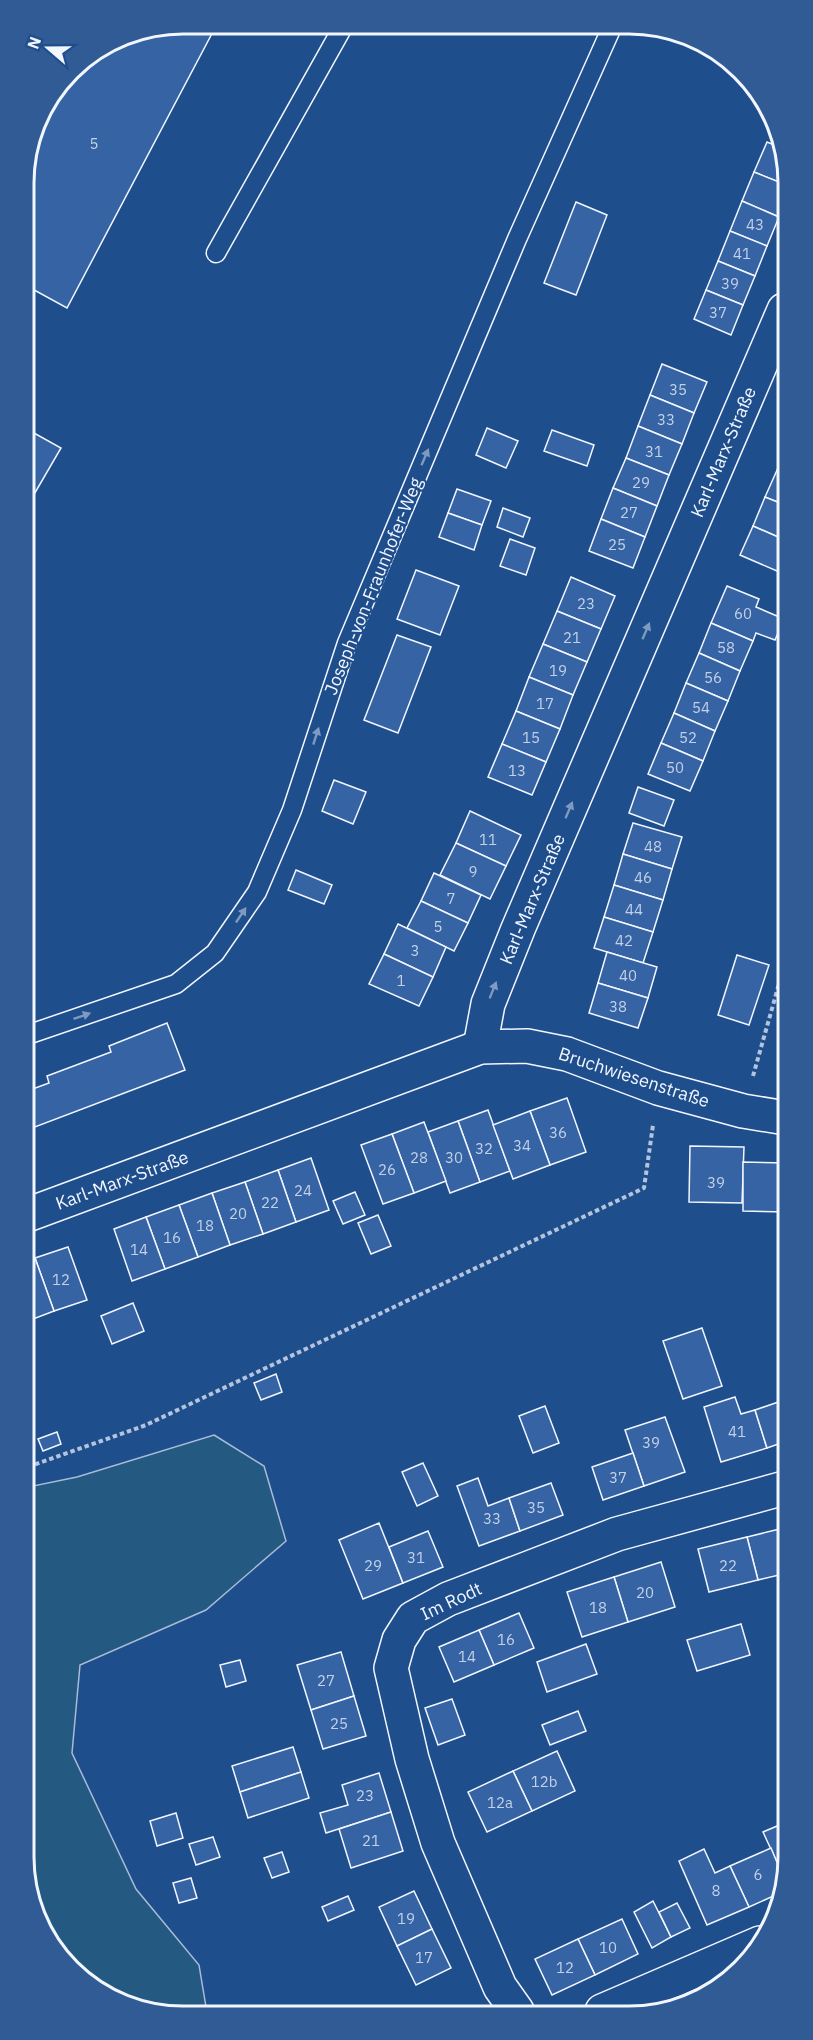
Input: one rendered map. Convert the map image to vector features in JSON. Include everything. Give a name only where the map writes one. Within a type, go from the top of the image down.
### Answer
[{"type":"street","name":"Karl-Marx-Straße","points":[[34,1212],[480,1047],[488,1004],[518,929],[778,324]]},
{"type":"street","name":"Bruchwiesenstraße","points":[[480,1047],[526,1046],[567,1054],[658,1088],[743,1111],[778,1117]]},
{"type":"street","name":"Im Rodt","points":[[513,2006],[500,1987],[438,1843],[412,1759],[391,1668],[399,1640],[413,1618],[458,1595],[617,1534],[778,1490]]},
{"type":"street","points":[[614,2006],[746,1949]]},
{"type":"lane","name":"Joseph-von-Fraunhofer-Weg","points":[[34,1032],[176,984],[215,953],[257,892],[292,810],[347,643],[517,239],[609,34]]},
{"type":"lane","points":[[216,253],[339,35]]},
{"type":"path","points":[[743,1111],[778,987]]},
{"type":"path","points":[[34,1465],[146,1425],[644,1188],[658,1088]]},
{"type":"shaded area","points":[[214,1435],[264,1466],[286,1541],[206,1610],[80,1665],[72,1753],[136,1889],[199,1965],[206,2006],[154,2003],[109,1986],[78,1962],[65,1947],[54,1931],[40,1895],[34,1857],[34,1486],[77,1477]]},
{"type":"building","points":[[174,35],[211,35],[67,308],[35,290],[37,154],[50,117],[65,93],[85,71],[117,50],[135,42]]},
{"type":"building","points":[[767,142],[773,144],[778,182],[754,172]]},
{"type":"building","points":[[754,172],[778,182],[778,217],[742,201]]},
{"type":"building","points":[[742,201],[778,217],[767,246],[730,231]]},
{"type":"building","points":[[576,202],[607,215],[576,295],[544,283]]},
{"type":"building","points":[[730,231],[767,246],[755,276],[718,261]]},
{"type":"building","points":[[718,261],[755,276],[743,305],[706,290]]},
{"type":"building","points":[[706,290],[743,305],[731,335],[694,319]]},
{"type":"building","points":[[662,364],[707,382],[694,413],[650,395]]},
{"type":"building","points":[[650,395],[694,413],[682,444],[638,426]]},
{"type":"building","points":[[638,426],[682,444],[669,475],[626,458]]},
{"type":"building","points":[[487,428],[518,441],[506,468],[476,455]]},
{"type":"building","points":[[552,430],[594,445],[587,466],[544,451]]},
{"type":"building","points":[[35,433],[61,448],[35,493]]},
{"type":"building","points":[[626,458],[669,475],[657,506],[613,488]]},
{"type":"building","points":[[778,468],[778,502],[765,497]]},
{"type":"building","points":[[613,488],[657,506],[645,537],[601,519]]},
{"type":"building","points":[[457,489],[491,501],[482,525],[448,513]]},
{"type":"building","points":[[765,497],[778,502],[778,537],[753,526]]},
{"type":"building","points":[[503,508],[530,518],[523,537],[497,527]]},
{"type":"building","points":[[448,513],[482,525],[474,550],[439,537]]},
{"type":"building","points":[[601,519],[645,537],[633,568],[589,551]]},
{"type":"building","points":[[753,526],[778,537],[778,571],[740,555]]},
{"type":"building","points":[[510,539],[535,548],[526,575],[500,566]]},
{"type":"building","points":[[416,570],[459,586],[440,635],[397,619]]},
{"type":"building","points":[[571,577],[615,596],[601,629],[557,611]]},
{"type":"building","points":[[727,586],[759,599],[756,607],[778,616],[778,633],[775,640],[756,633],[753,641],[711,623]]},
{"type":"building","points":[[557,611],[601,629],[587,662],[543,644]]},
{"type":"building","points":[[711,623],[753,641],[740,671],[699,653]]},
{"type":"building","points":[[397,635],[431,647],[398,733],[364,720]]},
{"type":"building","points":[[543,644],[587,662],[573,695],[529,677]]},
{"type":"building","points":[[699,653],[740,671],[728,701],[686,683]]},
{"type":"building","points":[[529,677],[573,695],[560,729],[516,711]]},
{"type":"building","points":[[686,683],[728,701],[715,731],[674,713]]},
{"type":"building","points":[[516,711],[560,729],[546,762],[502,744]]},
{"type":"building","points":[[674,713],[715,731],[703,761],[661,743]]},
{"type":"building","points":[[661,743],[703,761],[690,791],[648,774]]},
{"type":"building","points":[[502,744],[546,762],[532,795],[488,777]]},
{"type":"building","points":[[334,780],[366,792],[353,824],[322,811]]},
{"type":"building","points":[[638,787],[674,800],[664,826],[629,813]]},
{"type":"building","points":[[470,811],[521,835],[506,866],[456,843]]},
{"type":"building","points":[[633,823],[682,837],[672,869],[623,854]]},
{"type":"building","points":[[456,843],[506,866],[490,899],[440,875]]},
{"type":"building","points":[[623,854],[672,869],[663,900],[614,885]]},
{"type":"building","points":[[296,870],[332,885],[324,904],[288,890]]},
{"type":"building","points":[[434,873],[481,895],[468,923],[421,901]]},
{"type":"building","points":[[614,885],[663,900],[653,932],[604,917]]},
{"type":"building","points":[[421,901],[468,923],[454,951],[407,928]]},
{"type":"building","points":[[604,917],[653,932],[643,963],[594,948]]},
{"type":"building","points":[[398,924],[446,947],[433,977],[384,954]]},
{"type":"building","points":[[607,952],[657,967],[648,998],[598,983]]},
{"type":"building","points":[[384,954],[433,977],[419,1006],[369,984]]},
{"type":"building","points":[[737,955],[769,965],[749,1025],[718,1015]]},
{"type":"building","points":[[598,983],[648,998],[638,1028],[589,1013]]},
{"type":"building","points":[[167,1023],[185,1070],[34,1127],[34,1088],[49,1083],[47,1076],[111,1052],[109,1046]]},
{"type":"building","points":[[567,1098],[586,1152],[550,1165],[530,1111]]},
{"type":"building","points":[[488,1110],[510,1171],[480,1182],[458,1121]]},
{"type":"building","points":[[530,1111],[550,1165],[513,1179],[493,1125]]},
{"type":"building","points":[[458,1121],[480,1182],[450,1193],[428,1132]]},
{"type":"building","points":[[424,1122],[446,1181],[414,1193],[392,1134]]},
{"type":"building","points":[[392,1134],[414,1193],[383,1204],[361,1145]]},
{"type":"building","points":[[690,1146],[744,1147],[742,1203],[689,1202]]},
{"type":"building","points":[[311,1158],[329,1210],[296,1222],[278,1170]]},
{"type":"building","points":[[743,1162],[778,1163],[778,1212],[743,1211]]},
{"type":"building","points":[[278,1170],[296,1222],[263,1234],[245,1182]]},
{"type":"building","points":[[245,1182],[263,1234],[230,1245],[212,1193]]},
{"type":"building","points":[[355,1192],[365,1215],[343,1224],[333,1201]]},
{"type":"building","points":[[212,1193],[230,1245],[198,1257],[179,1205]]},
{"type":"building","points":[[179,1205],[198,1257],[165,1269],[146,1217]]},
{"type":"building","points":[[378,1215],[391,1246],[371,1254],[358,1223]]},
{"type":"building","points":[[146,1217],[165,1269],[132,1281],[114,1229]]},
{"type":"building","points":[[68,1247],[87,1300],[54,1311],[35,1258]]},
{"type":"building","points":[[34,1258],[54,1311],[34,1319]]},
{"type":"building","points":[[133,1303],[144,1331],[112,1344],[101,1316]]},
{"type":"building","points":[[702,1328],[722,1386],[683,1399],[663,1341]]},
{"type":"building","points":[[276,1374],[282,1392],[261,1400],[254,1383]]},
{"type":"building","points":[[735,1397],[741,1414],[755,1410],[767,1448],[721,1462],[704,1407]]},
{"type":"building","points":[[778,1402],[778,1444],[767,1448],[755,1410]]},
{"type":"building","points":[[545,1406],[559,1443],[533,1453],[519,1416]]},
{"type":"building","points":[[665,1417],[685,1472],[644,1486],[625,1430]]},
{"type":"building","points":[[57,1432],[61,1444],[43,1451],[38,1439]]},
{"type":"building","points":[[633,1453],[644,1486],[603,1500],[592,1467]]},
{"type":"building","points":[[423,1463],[438,1496],[417,1506],[402,1472]]},
{"type":"building","points":[[478,1478],[488,1506],[509,1498],[520,1531],[479,1546],[457,1486]]},
{"type":"building","points":[[551,1483],[563,1515],[520,1531],[509,1498]]},
{"type":"building","points":[[379,1523],[403,1583],[363,1599],[339,1540]]},
{"type":"building","points":[[778,1529],[778,1575],[758,1580],[747,1537]]},
{"type":"building","points":[[428,1531],[443,1567],[403,1583],[389,1547]]},
{"type":"building","points":[[747,1537],[758,1580],[709,1592],[698,1549]]},
{"type":"building","points":[[661,1562],[675,1607],[628,1622],[614,1577]]},
{"type":"building","points":[[614,1577],[628,1622],[582,1637],[567,1592]]},
{"type":"building","points":[[519,1613],[534,1648],[494,1665],[479,1630]]},
{"type":"building","points":[[741,1624],[750,1655],[697,1671],[687,1640]]},
{"type":"building","points":[[479,1630],[494,1665],[454,1682],[439,1647]]},
{"type":"building","points":[[586,1644],[597,1674],[547,1692],[537,1662]]},
{"type":"building","points":[[341,1652],[354,1696],[311,1710],[297,1665]]},
{"type":"building","points":[[240,1660],[246,1681],[226,1687],[220,1665]]},
{"type":"building","points":[[354,1696],[366,1736],[323,1749],[311,1710]]},
{"type":"building","points":[[452,1699],[465,1735],[438,1745],[425,1708]]},
{"type":"building","points":[[578,1711],[586,1731],[550,1745],[542,1725]]},
{"type":"building","points":[[293,1747],[301,1772],[240,1792],[232,1766]]},
{"type":"building","points":[[557,1751],[575,1791],[532,1811],[513,1771]]},
{"type":"building","points":[[513,1771],[532,1811],[487,1832],[468,1792]]},
{"type":"building","points":[[301,1772],[309,1798],[248,1818],[240,1792]]},
{"type":"building","points":[[379,1773],[391,1812],[326,1833],[320,1813],[348,1805],[342,1785]]},
{"type":"building","points":[[391,1812],[403,1851],[351,1868],[339,1829]]},
{"type":"building","points":[[176,1813],[183,1838],[157,1846],[150,1821]]},
{"type":"building","points":[[778,1826],[778,1865],[763,1832]]},
{"type":"building","points":[[213,1837],[220,1857],[196,1865],[189,1844]]},
{"type":"building","points":[[771,1848],[778,1865],[773,1896],[749,1907],[730,1866]]},
{"type":"building","points":[[704,1849],[715,1873],[730,1866],[749,1907],[707,1925],[679,1861]]},
{"type":"building","points":[[282,1852],[289,1872],[272,1878],[264,1858]]},
{"type":"building","points":[[191,1878],[197,1898],[179,1903],[173,1883]]},
{"type":"building","points":[[414,1891],[432,1929],[397,1946],[379,1907]]},
{"type":"building","points":[[348,1896],[354,1910],[328,1921],[322,1907]]},
{"type":"building","points":[[653,1901],[671,1937],[652,1948],[634,1912]]},
{"type":"building","points":[[677,1903],[690,1928],[671,1937],[659,1912]]},
{"type":"building","points":[[622,1919],[638,1954],[595,1975],[578,1939]]},
{"type":"building","points":[[432,1929],[451,1968],[416,1985],[397,1946]]},
{"type":"building","points":[[578,1939],[595,1975],[552,1995],[535,1959]]}]
